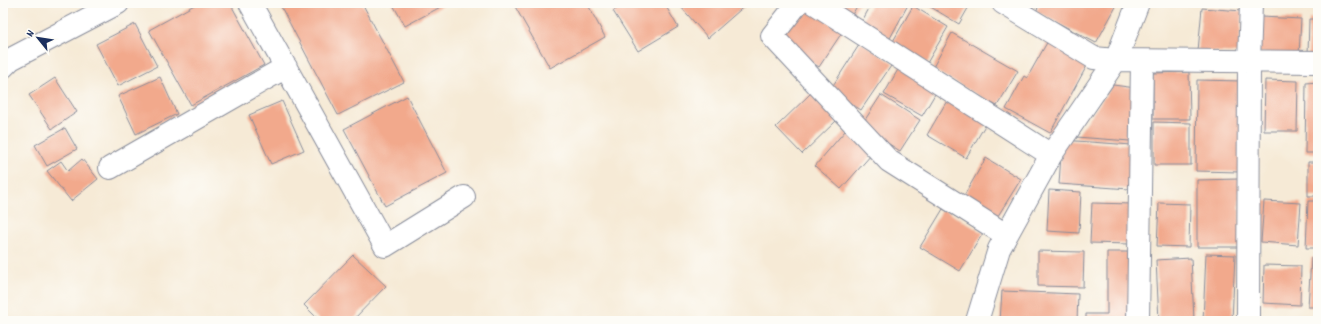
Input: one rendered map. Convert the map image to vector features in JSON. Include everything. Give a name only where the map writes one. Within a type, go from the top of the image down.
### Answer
[{"type":"street","points":[[3,68],[12,59],[118,3]]},
{"type":"street","points":[[250,3],[385,246],[464,197]]},
{"type":"street","points":[[798,3],[772,36],[889,162],[1006,235]]},
{"type":"street","points":[[814,3],[1051,155]]},
{"type":"street","points":[[1003,3],[1094,58],[1116,60],[1318,62]]},
{"type":"street","points":[[977,321],[999,249],[1006,235],[1051,155],[1116,60],[1138,3]]},
{"type":"street","points":[[1248,321],[1249,62],[1251,3]]},
{"type":"street","points":[[1138,321],[1142,60]]},
{"type":"street","points":[[110,168],[286,67]]},
{"type":"building","points":[[198,3],[230,3],[264,65],[191,105],[149,30]]},
{"type":"building","points":[[279,3],[362,3],[404,82],[338,115]]},
{"type":"building","points":[[392,3],[448,3],[405,26]]},
{"type":"building","points":[[513,3],[587,3],[605,37],[550,68]]},
{"type":"building","points":[[627,3],[664,3],[678,27],[638,51],[613,11]]},
{"type":"building","points":[[685,3],[748,3],[708,38],[681,7]]},
{"type":"building","points":[[803,3],[845,28],[819,67],[778,40]]},
{"type":"building","points":[[824,3],[859,3],[850,18]]},
{"type":"building","points":[[872,3],[909,3],[889,40],[860,25]]},
{"type":"building","points":[[924,3],[971,3],[959,24]]},
{"type":"building","points":[[1041,3],[1118,3],[1096,43],[1036,11]]},
{"type":"building","points":[[913,6],[948,27],[927,63],[892,43]]},
{"type":"building","points":[[1202,8],[1242,11],[1239,53],[1198,51]]},
{"type":"building","points":[[1261,17],[1301,19],[1299,55],[1259,53]]},
{"type":"building","points":[[1309,19],[1318,19],[1318,56],[1308,55]]},
{"type":"building","points":[[135,24],[157,66],[118,86],[96,44]]},
{"type":"building","points":[[952,33],[1018,71],[997,106],[932,69]]},
{"type":"building","points":[[1049,39],[1089,62],[1050,133],[1006,109],[1024,76],[1027,78]]},
{"type":"building","points":[[861,42],[893,63],[861,110],[830,90]]},
{"type":"building","points":[[900,66],[938,89],[922,116],[884,94]]},
{"type":"building","points":[[1189,72],[1190,119],[1153,119],[1153,73]]},
{"type":"building","points":[[160,77],[177,114],[136,134],[118,96]]},
{"type":"building","points":[[55,78],[77,112],[52,129],[29,95]]},
{"type":"building","points":[[1197,80],[1242,81],[1240,172],[1196,171]]},
{"type":"building","points":[[1265,80],[1298,81],[1297,131],[1264,131]]},
{"type":"building","points":[[1318,82],[1318,153],[1305,153],[1306,83]]},
{"type":"building","points":[[1113,85],[1136,88],[1130,141],[1076,137]]},
{"type":"building","points":[[811,93],[837,120],[802,154],[776,127]]},
{"type":"building","points":[[881,95],[920,120],[900,151],[861,126]]},
{"type":"building","points":[[407,96],[447,173],[385,206],[344,129]]},
{"type":"building","points":[[948,99],[987,122],[966,158],[927,135]]},
{"type":"building","points":[[282,101],[304,150],[271,164],[249,115]]},
{"type":"building","points":[[1154,122],[1191,123],[1191,165],[1154,165]]},
{"type":"building","points":[[65,128],[77,149],[47,166],[35,145]]},
{"type":"building","points":[[845,131],[872,154],[841,189],[815,166]]},
{"type":"building","points":[[1062,140],[1132,145],[1129,189],[1059,184]]},
{"type":"building","points":[[986,158],[1021,179],[996,219],[962,199]]},
{"type":"building","points":[[82,159],[98,179],[71,201],[47,171],[61,161],[68,171]]},
{"type":"building","points":[[1308,162],[1318,162],[1318,196],[1308,196]]},
{"type":"building","points":[[1239,179],[1240,247],[1197,247],[1197,180]]},
{"type":"building","points":[[1049,190],[1081,192],[1079,233],[1047,231]]},
{"type":"building","points":[[1264,201],[1301,203],[1298,245],[1261,242]]},
{"type":"building","points":[[1308,201],[1318,201],[1318,248],[1306,248]]},
{"type":"building","points":[[1092,203],[1132,204],[1130,244],[1090,243]]},
{"type":"building","points":[[1159,203],[1190,204],[1189,247],[1157,246]]},
{"type":"building","points":[[943,209],[983,233],[960,271],[920,247]]},
{"type":"building","points":[[1038,251],[1084,252],[1083,287],[1038,286]]},
{"type":"building","points":[[1107,252],[1130,252],[1128,321],[1086,321],[1086,314],[1107,314]]},
{"type":"building","points":[[1206,254],[1235,255],[1232,321],[1203,321]]},
{"type":"building","points":[[353,255],[386,286],[352,321],[320,321],[304,305]]},
{"type":"building","points":[[1191,258],[1194,320],[1159,321],[1156,260]]},
{"type":"building","points":[[1311,258],[1318,258],[1318,307],[1308,307]]},
{"type":"building","points":[[1264,265],[1301,266],[1300,305],[1263,303]]},
{"type":"building","points":[[1002,291],[1078,294],[1077,321],[1000,321]]}]
